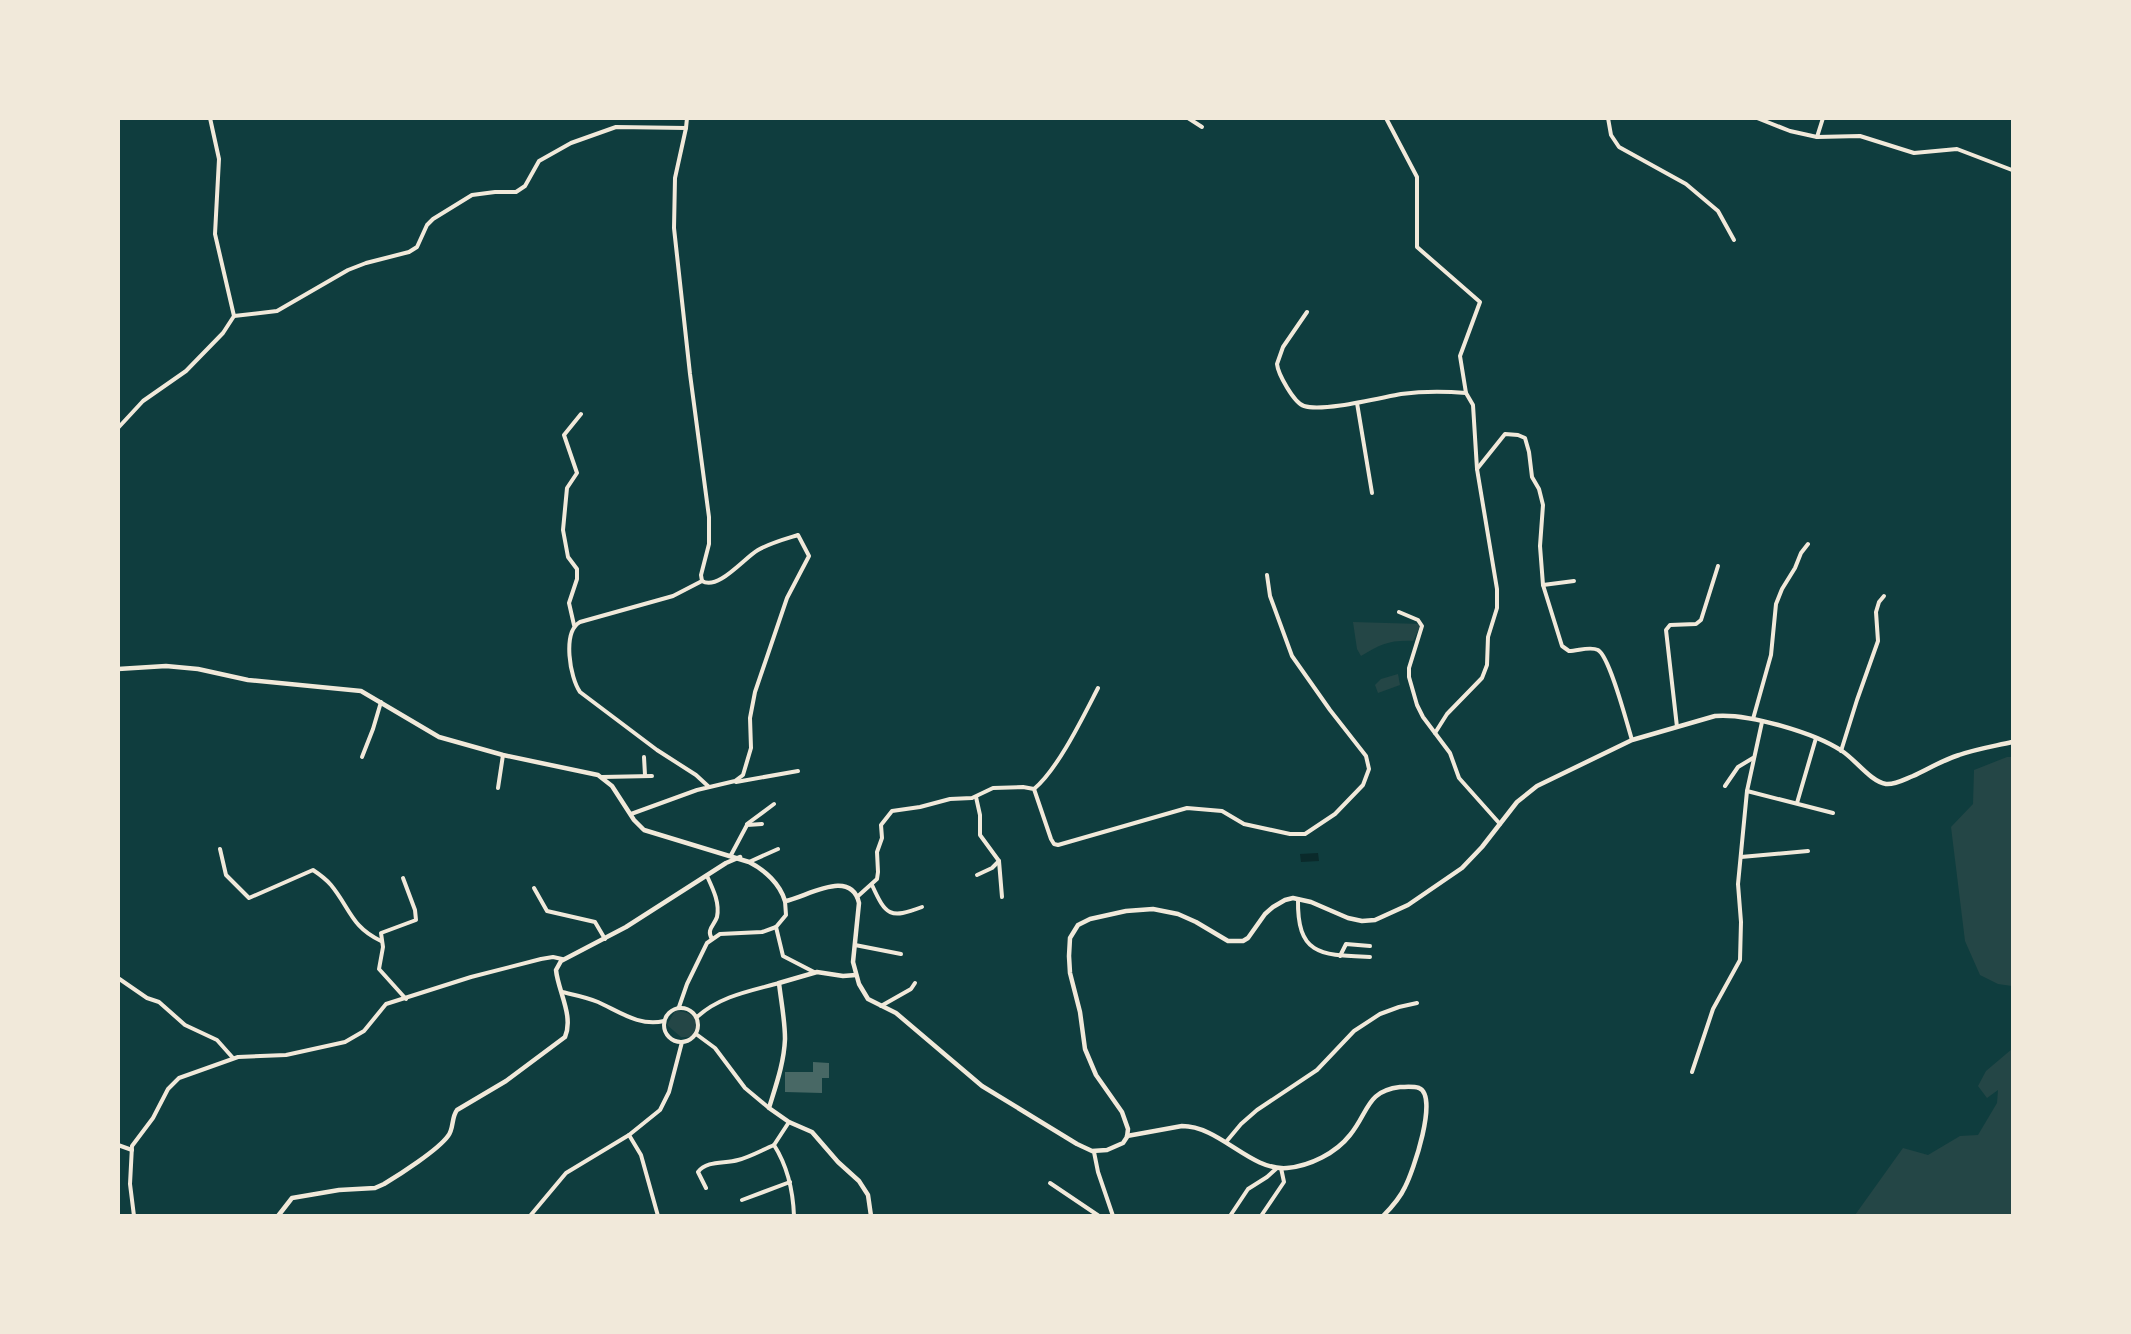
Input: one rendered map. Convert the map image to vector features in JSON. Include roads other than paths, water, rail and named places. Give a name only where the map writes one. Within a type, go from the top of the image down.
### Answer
[{"type":"street","points":[[118,428],[143,401],[186,371],[223,333],[234,316],[215,234],[219,159],[210,118]]},
{"type":"street","points":[[687,118],[675,178],[673,211],[685,332],[710,517],[709,544],[701,576],[702,581]]},
{"type":"street","points":[[1188,118],[1203,127]]},
{"type":"street","points":[[1386,118],[1416,177],[1417,247],[1480,302],[1460,356],[1466,393],[1473,405],[1477,469],[1497,589],[1497,608],[1490,626],[1487,665],[1482,678],[1455,705],[1435,733]]},
{"type":"street","points":[[1608,118],[1611,135],[1619,147],[1686,184],[1718,211],[1734,240]]},
{"type":"street","points":[[1757,118],[1790,131],[1817,137],[1860,136],[1914,153],[1957,149],[2013,170]]},
{"type":"street","points":[[1817,137],[1822,118]]},
{"type":"street","points":[[234,316],[277,311],[353,268],[409,252],[417,247],[427,225],[433,219],[472,195],[516,192],[525,186],[539,161],[570,143],[616,127],[686,128]]},
{"type":"street","points":[[1307,312],[1287,340],[1278,357],[1277,367],[1297,401],[1304,406],[1357,403],[1417,393],[1466,393]]},
{"type":"street","points":[[1357,403],[1372,493]]},
{"type":"street","points":[[581,414],[564,435],[577,473],[567,488],[563,530],[568,557],[577,569],[578,579],[569,603],[574,626],[570,644],[573,678],[580,692],[657,750],[696,775],[709,787]]},
{"type":"street","points":[[1477,469],[1505,434],[1525,438],[1532,477],[1543,505],[1540,546],[1543,585],[1564,648],[1573,651],[1594,649],[1602,654],[1618,692],[1632,740]]},
{"type":"street","points":[[574,626],[673,596],[702,581],[708,583],[718,580],[757,551],[797,535],[809,555],[784,608],[755,692],[750,718],[751,748],[741,777],[676,796],[631,814]]},
{"type":"street","points":[[1753,720],[1771,655],[1776,604],[1795,568],[1800,553],[1808,544]]},
{"type":"street","points":[[1677,727],[1666,630],[1670,626],[1696,624],[1701,620],[1718,566]]},
{"type":"street","points":[[1034,789],[1038,795],[1051,839],[1054,844],[1058,845],[1187,808],[1222,812],[1240,822],[1295,835],[1310,832],[1335,814],[1363,785],[1368,774],[1368,760],[1292,656],[1273,605],[1266,575]]},
{"type":"street","points":[[1543,585],[1574,580]]},
{"type":"street","points":[[1841,751],[1878,641],[1876,612],[1884,596]]},
{"type":"street","points":[[1399,612],[1418,620],[1422,626],[1410,660],[1409,677],[1420,711],[1450,753],[1459,778],[1500,824]]},
{"type":"street","points":[[118,669],[166,666],[198,669],[248,680],[361,691],[440,736],[503,755],[584,770],[602,777],[612,786],[638,826],[644,830],[749,861],[773,880],[782,893],[786,915],[777,927],[762,932],[720,934],[706,943],[679,1007],[670,1012],[664,1021],[664,1029],[668,1036],[674,1041],[682,1042],[690,1040],[696,1034],[699,1024],[691,1010],[679,1007]]},
{"type":"street","points":[[857,897],[872,885],[878,876],[877,852],[882,838],[881,825],[888,813],[950,799],[976,797],[993,788],[1034,789],[1046,777],[1075,731],[1098,688]]},
{"type":"street","points":[[362,757],[381,702]]},
{"type":"street","points":[[785,901],[836,885],[850,889],[857,897],[859,914],[853,957],[856,975],[864,995],[871,1001],[892,1010],[982,1086],[1062,1136],[1094,1152],[1118,1147],[1124,1142],[1128,1129],[1124,1117],[1096,1075],[1085,1049],[1069,965],[1069,943],[1075,929],[1085,921],[1137,909],[1153,909],[1178,914],[1228,941],[1243,941],[1273,907],[1285,900],[1298,899],[1311,902],[1348,918],[1362,921],[1375,920],[1417,900],[1462,868],[1524,795],[1537,786],[1632,740],[1722,716],[1753,720],[1806,732],[1841,751],[1881,782],[1889,784],[1899,782],[1956,755],[2013,742]]},
{"type":"street","points":[[1692,1072],[1713,1009],[1740,960],[1741,922],[1738,891],[1747,791],[1762,722]]},
{"type":"street","points":[[1797,803],[1816,737]]},
{"type":"street","points":[[498,788],[503,755]]},
{"type":"street","points":[[644,757],[645,776]]},
{"type":"street","points":[[1725,786],[1738,767],[1754,758]]},
{"type":"street","points":[[729,782],[755,780],[798,771]]},
{"type":"street","points":[[602,777],[652,776]]},
{"type":"street","points":[[1747,791],[1833,813]]},
{"type":"street","points":[[976,797],[980,812],[980,835],[999,861],[1002,897]]},
{"type":"street","points":[[731,855],[747,825],[774,804]]},
{"type":"street","points":[[747,825],[762,824]]},
{"type":"street","points":[[220,849],[226,875],[249,898],[313,870],[330,884],[356,924],[381,940]]},
{"type":"street","points":[[749,861],[778,849]]},
{"type":"street","points":[[1741,857],[1808,851]]},
{"type":"street","points":[[278,1215],[292,1198],[384,1185],[440,1144],[450,1133],[457,1110],[506,1081],[565,1037],[567,1029],[562,992],[556,970],[562,960],[605,939],[726,863],[740,858]]},
{"type":"street","points":[[977,875],[992,868],[999,861]]},
{"type":"street","points":[[707,876],[717,901],[717,918],[709,932],[712,939]]},
{"type":"street","points":[[403,878],[415,910],[416,920],[381,933],[383,947],[379,969],[406,999]]},
{"type":"street","points":[[872,885],[880,904],[894,914],[903,914],[922,907]]},
{"type":"street","points":[[534,888],[547,911],[595,922],[605,939]]},
{"type":"street","points":[[1298,899],[1300,932],[1305,942],[1314,949],[1340,956],[1370,957]]},
{"type":"street","points":[[777,927],[783,956],[814,972],[856,975]]},
{"type":"street","points":[[1340,956],[1346,944],[1370,946]]},
{"type":"street","points":[[855,945],[901,954]]},
{"type":"street","points":[[134,1215],[129,1184],[132,1150],[137,1137],[153,1118],[173,1083],[188,1074],[232,1058],[295,1054],[345,1042],[364,1031],[383,1006],[471,977],[541,959],[553,957],[562,960]]},
{"type":"street","points":[[697,1017],[708,1007],[723,999],[814,972]]},
{"type":"street","points":[[118,978],[147,998],[159,1002],[185,1025],[214,1038],[232,1058]]},
{"type":"street","points":[[769,1108],[778,1080],[785,1040],[779,982]]},
{"type":"street","points":[[881,1006],[911,989],[915,983]]},
{"type":"street","points":[[562,992],[591,999],[642,1022],[653,1024],[664,1021]]},
{"type":"street","points":[[1226,1142],[1257,1110],[1317,1070],[1354,1031],[1380,1014],[1399,1006],[1417,1003]]},
{"type":"street","points":[[696,1034],[715,1048],[745,1088],[789,1122],[812,1132],[838,1162],[862,1184],[868,1195],[871,1215]]},
{"type":"street","points":[[538,1215],[532,1213],[566,1173],[629,1135],[653,1117],[663,1105],[674,1078],[682,1042]]},
{"type":"street","points":[[1127,1136],[1188,1126],[1226,1142],[1261,1162],[1279,1168],[1308,1164],[1335,1149],[1351,1135],[1369,1102],[1376,1095],[1394,1088],[1418,1088],[1424,1092],[1427,1103],[1417,1157],[1402,1193],[1391,1209],[1383,1215]]},
{"type":"street","points":[[706,1188],[699,1177],[698,1172],[701,1169],[711,1164],[739,1160],[774,1146],[789,1122]]},
{"type":"street","points":[[629,1135],[641,1155],[658,1215]]},
{"type":"street","points":[[118,1145],[132,1150]]},
{"type":"street","points":[[774,1146],[786,1168],[794,1215]]},
{"type":"street","points":[[1094,1152],[1098,1172],[1113,1215]]},
{"type":"street","points":[[1230,1215],[1248,1189],[1279,1168]]},
{"type":"street","points":[[1262,1215],[1284,1182],[1279,1168]]},
{"type":"street","points":[[742,1200],[790,1182]]},
{"type":"street","points":[[1050,1183],[1099,1215]]}]
